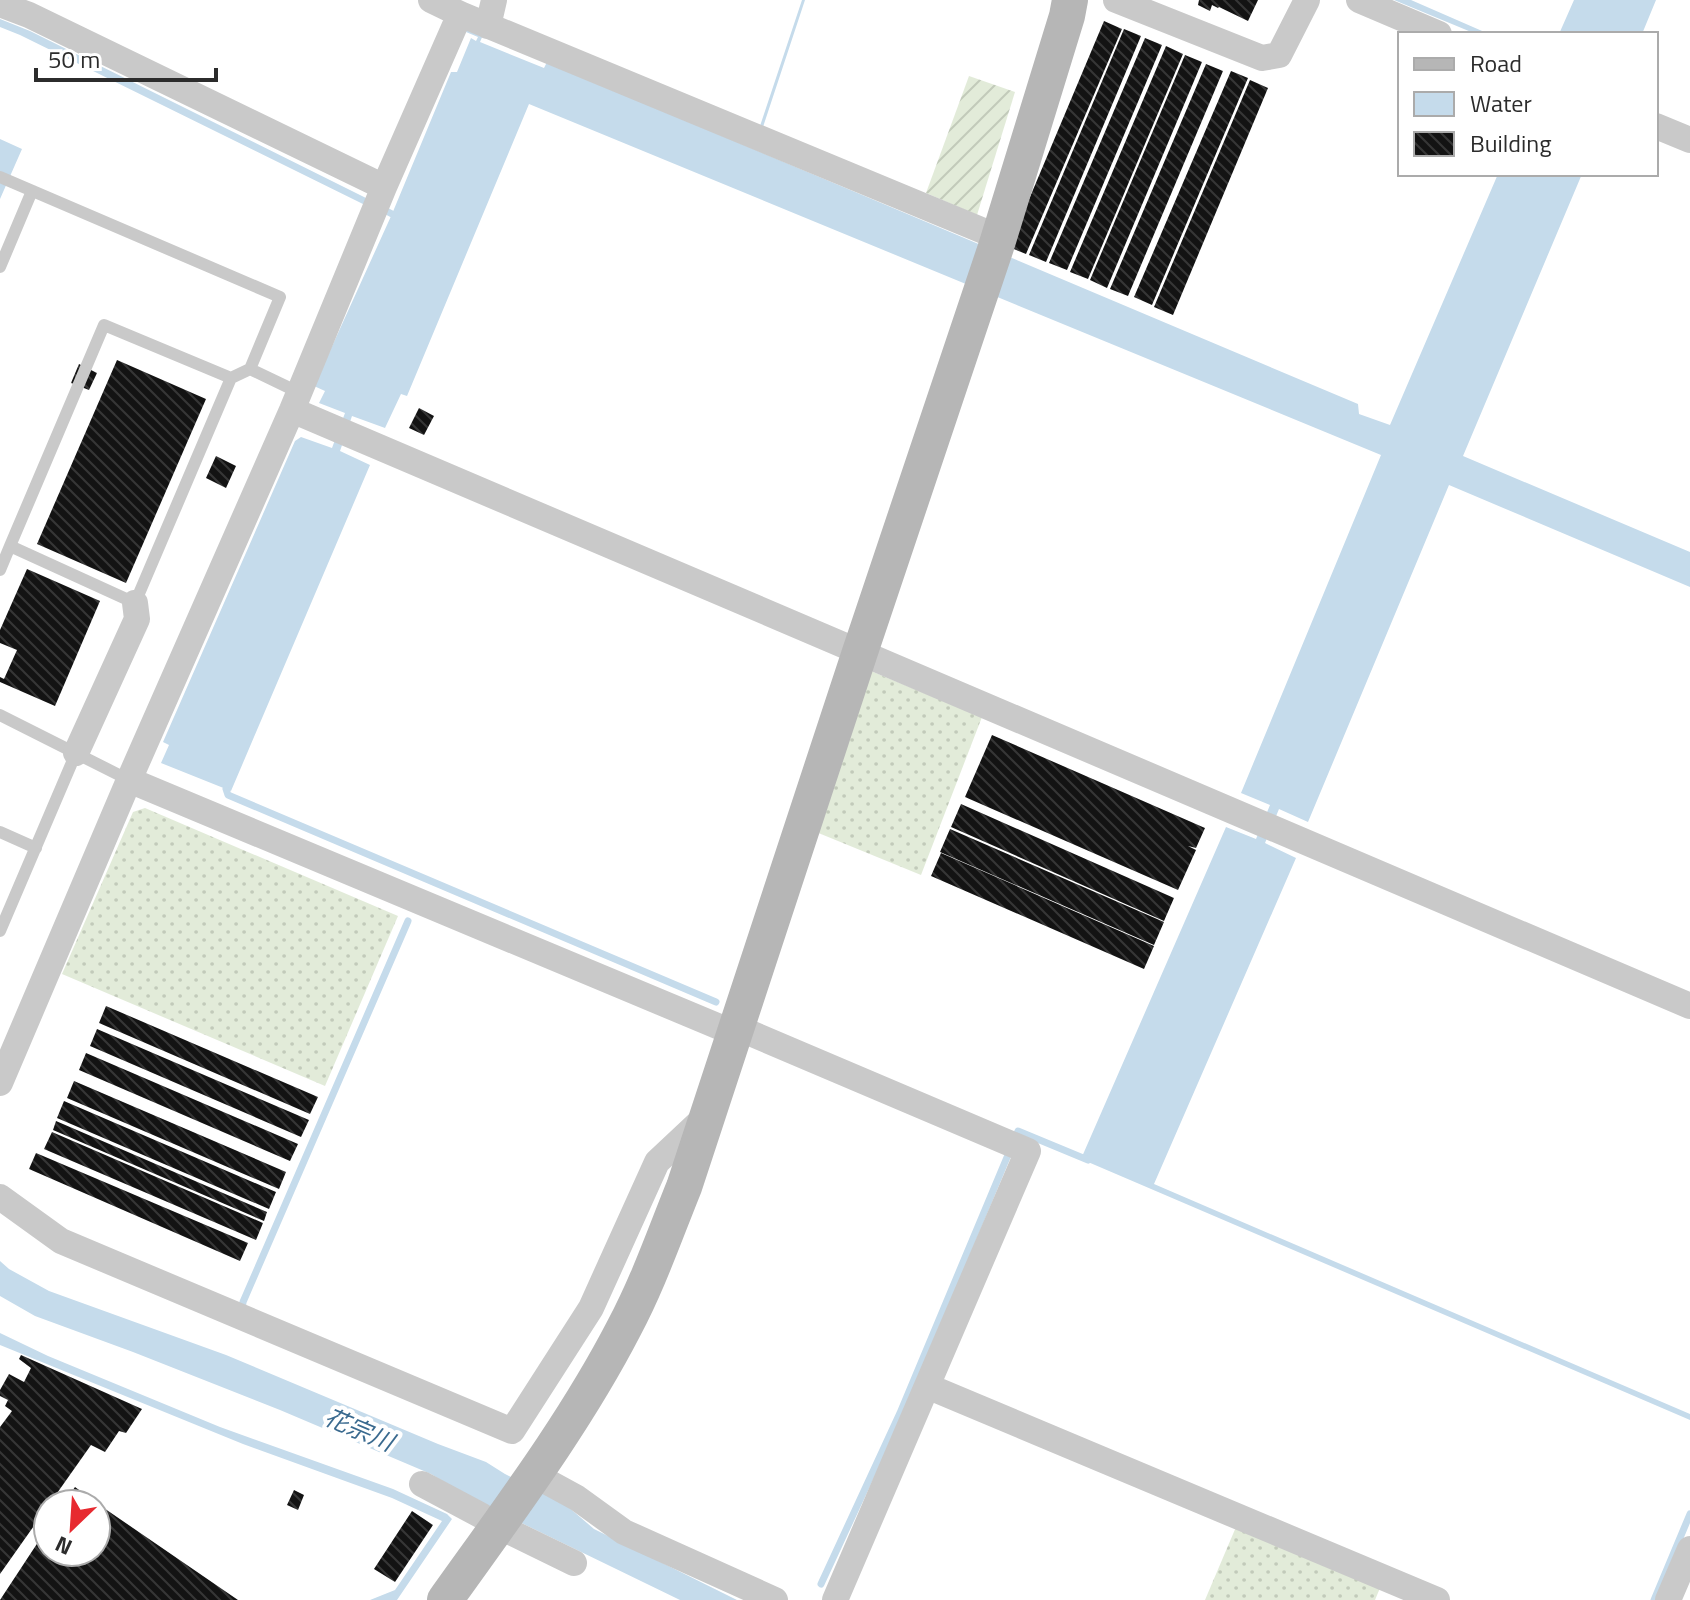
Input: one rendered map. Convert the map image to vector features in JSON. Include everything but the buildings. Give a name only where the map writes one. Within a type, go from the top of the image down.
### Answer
[{"type":"street","points":[[431,0],[997,242]]},
{"type":"street","points":[[488,26],[494,0]]},
{"type":"street","points":[[445,1600],[494,1521],[531,1477],[590,1389],[625,1327],[684,1187],[997,242],[1070,0]]},
{"type":"street","points":[[1116,0],[1262,58],[1279,55],[1307,0]]},
{"type":"street","points":[[1359,0],[1434,32]]},
{"type":"street","points":[[0,4],[32,8],[384,187]]},
{"type":"street","points":[[0,1083],[460,14]]},
{"type":"street","points":[[1658,127],[1690,140]]},
{"type":"street","points":[[295,401],[860,652],[1690,1006]]},
{"type":"street","points":[[76,753],[137,619],[135,603]]},
{"type":"street","points":[[129,780],[1028,1151],[835,1600]]},
{"type":"street","points":[[0,1197],[61,1241],[512,1431],[591,1308],[657,1162],[708,1113]]},
{"type":"street","points":[[927,1386],[1437,1600]]},
{"type":"street","points":[[531,1477],[577,1498],[624,1532],[775,1600]]},
{"type":"street","points":[[422,1484],[574,1563]]},
{"type":"street","points":[[1668,1600],[1690,1549]]},
{"type":"lane","points":[[0,177],[280,297],[250,369],[231,378],[135,603],[10,546]]},
{"type":"lane","points":[[0,267],[32,191]]},
{"type":"lane","points":[[0,570],[104,325],[231,378]]},
{"type":"lane","points":[[250,369],[295,401]]},
{"type":"lane","points":[[0,715],[129,780]]},
{"type":"lane","points":[[0,931],[76,753]]},
{"type":"lane","points":[[0,832],[36,848]]},
{"type":"green space","points":[[969,76],[1015,92],[977,215],[926,193]]},
{"type":"green space","points":[[871,671],[982,717],[921,875],[816,832]]},
{"type":"green space","points":[[145,808],[398,916],[325,1086],[62,974],[133,812]]},
{"type":"green space","points":[[1236,1527],[1380,1588],[1375,1600],[1205,1600]]},
{"type":"water","points":[[802,0],[805,0],[762,130],[759,129]]},
{"type":"water","points":[[1394,0],[1411,0],[1484,32],[1471,32]]},
{"type":"water","points":[[1574,0],[1656,0],[1643,32],[1560,32]]},
{"type":"water","points":[[0,19],[30,31],[368,199],[365,205],[0,27]]},
{"type":"water","points":[[467,28],[483,35],[480,42],[544,68],[547,62],[1358,404],[1359,414],[1390,425],[1497,176],[1581,176],[1463,456],[1690,552],[1690,587],[1449,485],[1308,822],[1279,809],[1265,843],[1296,858],[1154,1184],[1690,1414],[1690,1420],[1081,1159],[1226,827],[1256,839],[1270,805],[1241,793],[1381,455],[529,104],[407,396],[401,394],[385,428],[352,416],[340,451],[370,465],[231,791],[161,763],[169,745],[163,742],[295,441],[301,437],[332,448],[345,413],[319,403],[325,391],[314,386],[392,214],[451,72],[457,72],[471,38],[476,41],[478,37],[466,32]]},
{"type":"water","points":[[0,139],[22,149],[0,199]]},
{"type":"water","name":"花宗川","points":[[0,1261],[49,1291],[226,1355],[486,1462],[566,1505],[594,1529],[737,1600],[680,1600],[470,1498],[431,1474],[280,1410],[35,1316],[0,1296]]},
{"type":"water","points":[[0,1333],[220,1427],[393,1489],[452,1519],[397,1600],[370,1600],[395,1590],[442,1521],[392,1498],[243,1444],[0,1345]]},
{"type":"waterway","points":[[379,207],[392,214]]},
{"type":"waterway","points":[[226,789],[228,795],[716,1002]]},
{"type":"waterway","points":[[242,1311],[243,1302],[408,921]]},
{"type":"waterway","points":[[821,1584],[900,1413],[1018,1131],[1088,1160]]},
{"type":"waterway","points":[[1654,1600],[1690,1514]]}]
